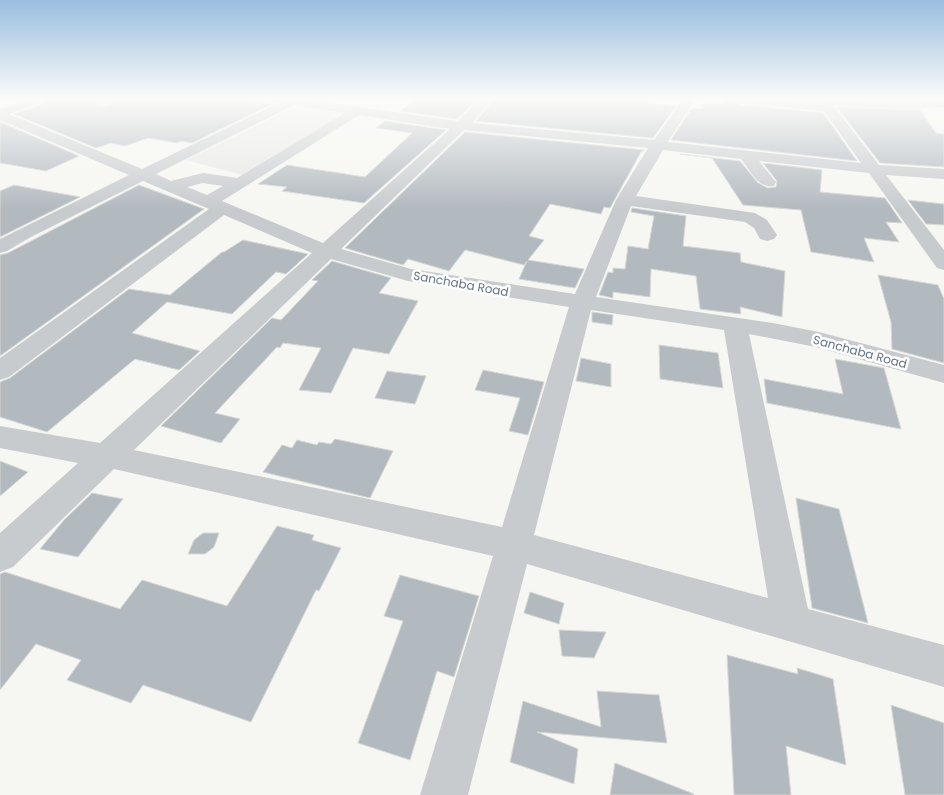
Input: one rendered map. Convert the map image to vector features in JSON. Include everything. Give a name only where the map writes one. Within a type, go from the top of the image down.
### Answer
[{"type":"street","name":"Sanchaba Road","points":[[51,136],[325,251],[408,275],[582,303],[773,330],[819,340],[944,374]]},
{"type":"street","points":[[0,247],[24,233],[222,136]]},
{"type":"street","points":[[0,371],[216,205],[240,183],[317,136]]},
{"type":"street","points":[[0,556],[450,136]]},
{"type":"street","points":[[566,136],[874,169],[944,174]]},
{"type":"street","points":[[444,795],[582,303],[625,200],[664,136]]},
{"type":"street","points":[[849,136],[944,264]]},
{"type":"street","points":[[746,155],[768,182]]},
{"type":"street","points":[[170,186],[203,178],[240,183]]},
{"type":"street","points":[[625,200],[749,217],[757,220],[764,226],[767,235]]},
{"type":"street","points":[[735,326],[792,623]]},
{"type":"street","points":[[0,437],[107,456],[515,545],[944,666]]},
{"type":"shaded area","points":[[235,136],[321,136],[253,178],[186,160]]},
{"type":"building","points":[[0,136],[33,136],[79,156],[46,171],[0,163]]},
{"type":"building","points":[[67,136],[206,136],[192,143],[181,141],[177,143],[148,138],[125,146],[111,143],[96,148]]},
{"type":"building","points":[[409,136],[439,136],[364,203],[282,191],[287,187],[258,184],[287,165],[365,177]]},
{"type":"building","points":[[461,136],[506,136],[645,150],[641,152],[610,208],[604,207],[601,214],[550,204],[529,236],[544,240],[528,260],[584,269],[575,288],[519,279],[527,261],[524,265],[465,250],[449,271],[408,259],[403,265],[345,248]]},
{"type":"building","points":[[633,136],[654,136],[653,138]]},
{"type":"building","points":[[674,136],[839,136],[857,161],[671,140]]},
{"type":"building","points":[[859,136],[944,136],[944,167],[880,163]]},
{"type":"building","points":[[680,154],[740,161],[758,183],[768,188],[776,187],[777,181],[763,163],[822,170],[820,192],[885,198],[902,223],[886,222],[899,242],[864,238],[874,262],[811,252],[801,210],[743,205],[712,158]]},
{"type":"building","points":[[14,185],[80,197],[0,237],[0,191]]},
{"type":"building","points":[[139,185],[204,209],[0,356],[0,255],[8,253]]},
{"type":"building","points":[[908,200],[944,204],[944,225],[926,224]]},
{"type":"building","points":[[632,208],[686,216],[683,246],[740,253],[741,262],[785,271],[782,317],[740,307],[741,314],[700,309],[696,276],[651,269],[650,297],[613,292],[613,298],[599,295],[608,272],[613,273],[613,268],[625,269],[628,246],[648,249],[654,216],[631,212]]},
{"type":"building","points":[[243,240],[308,254],[286,274],[276,272],[232,314],[167,302],[132,333],[200,351],[179,370],[135,359],[47,432],[0,417],[0,382],[10,378],[129,289],[170,295],[222,252]]},
{"type":"building","points":[[332,261],[391,278],[379,293],[418,301],[389,354],[353,348],[331,393],[299,390],[321,348],[283,343],[280,348],[277,347],[215,413],[240,419],[221,443],[161,426],[272,318],[281,320],[318,281],[312,280]]},
{"type":"building","points":[[878,275],[938,285],[944,299],[944,363],[892,349],[891,322]]},
{"type":"building","points":[[592,312],[613,315],[612,325],[592,322]]},
{"type":"building","points":[[659,345],[718,353],[723,388],[660,379]]},
{"type":"building","points":[[581,358],[611,364],[611,387],[576,381]]},
{"type":"building","points":[[835,359],[884,368],[901,429],[767,403],[764,379],[843,394]]},
{"type":"building","points":[[483,370],[544,382],[528,435],[509,431],[520,398],[475,390]]},
{"type":"building","points":[[387,371],[426,376],[415,404],[375,398]]},
{"type":"building","points":[[335,439],[393,451],[370,498],[263,472],[282,445],[292,448],[297,440],[317,445],[319,442],[331,444]]},
{"type":"building","points":[[0,461],[28,472],[0,496]]},
{"type":"building","points":[[92,493],[123,499],[78,557],[40,549],[64,520]]},
{"type":"building","points":[[796,498],[839,509],[868,623],[812,608]]},
{"type":"building","points":[[277,526],[314,535],[312,540],[341,548],[319,591],[316,590],[251,722],[143,685],[131,703],[67,680],[81,660],[36,644],[0,690],[0,574],[5,572],[120,609],[142,580],[227,606]]},
{"type":"building","points":[[203,533],[219,533],[214,547],[205,554],[188,554],[194,540]]},
{"type":"building","points":[[400,575],[479,596],[454,677],[437,671],[410,760],[358,743],[403,621],[384,616]]},
{"type":"building","points":[[530,592],[564,603],[559,624],[524,613]]},
{"type":"building","points":[[559,630],[606,632],[594,658],[562,656]]},
{"type":"building","points":[[727,655],[798,674],[797,668],[833,679],[846,765],[786,746],[791,795],[734,795]]},
{"type":"building","points":[[597,691],[659,695],[667,743],[537,732],[578,749],[574,784],[510,762],[523,701],[601,727]]},
{"type":"building","points":[[891,705],[944,723],[944,795],[905,795]]},
{"type":"building","points":[[615,763],[694,794],[610,795]]}]
